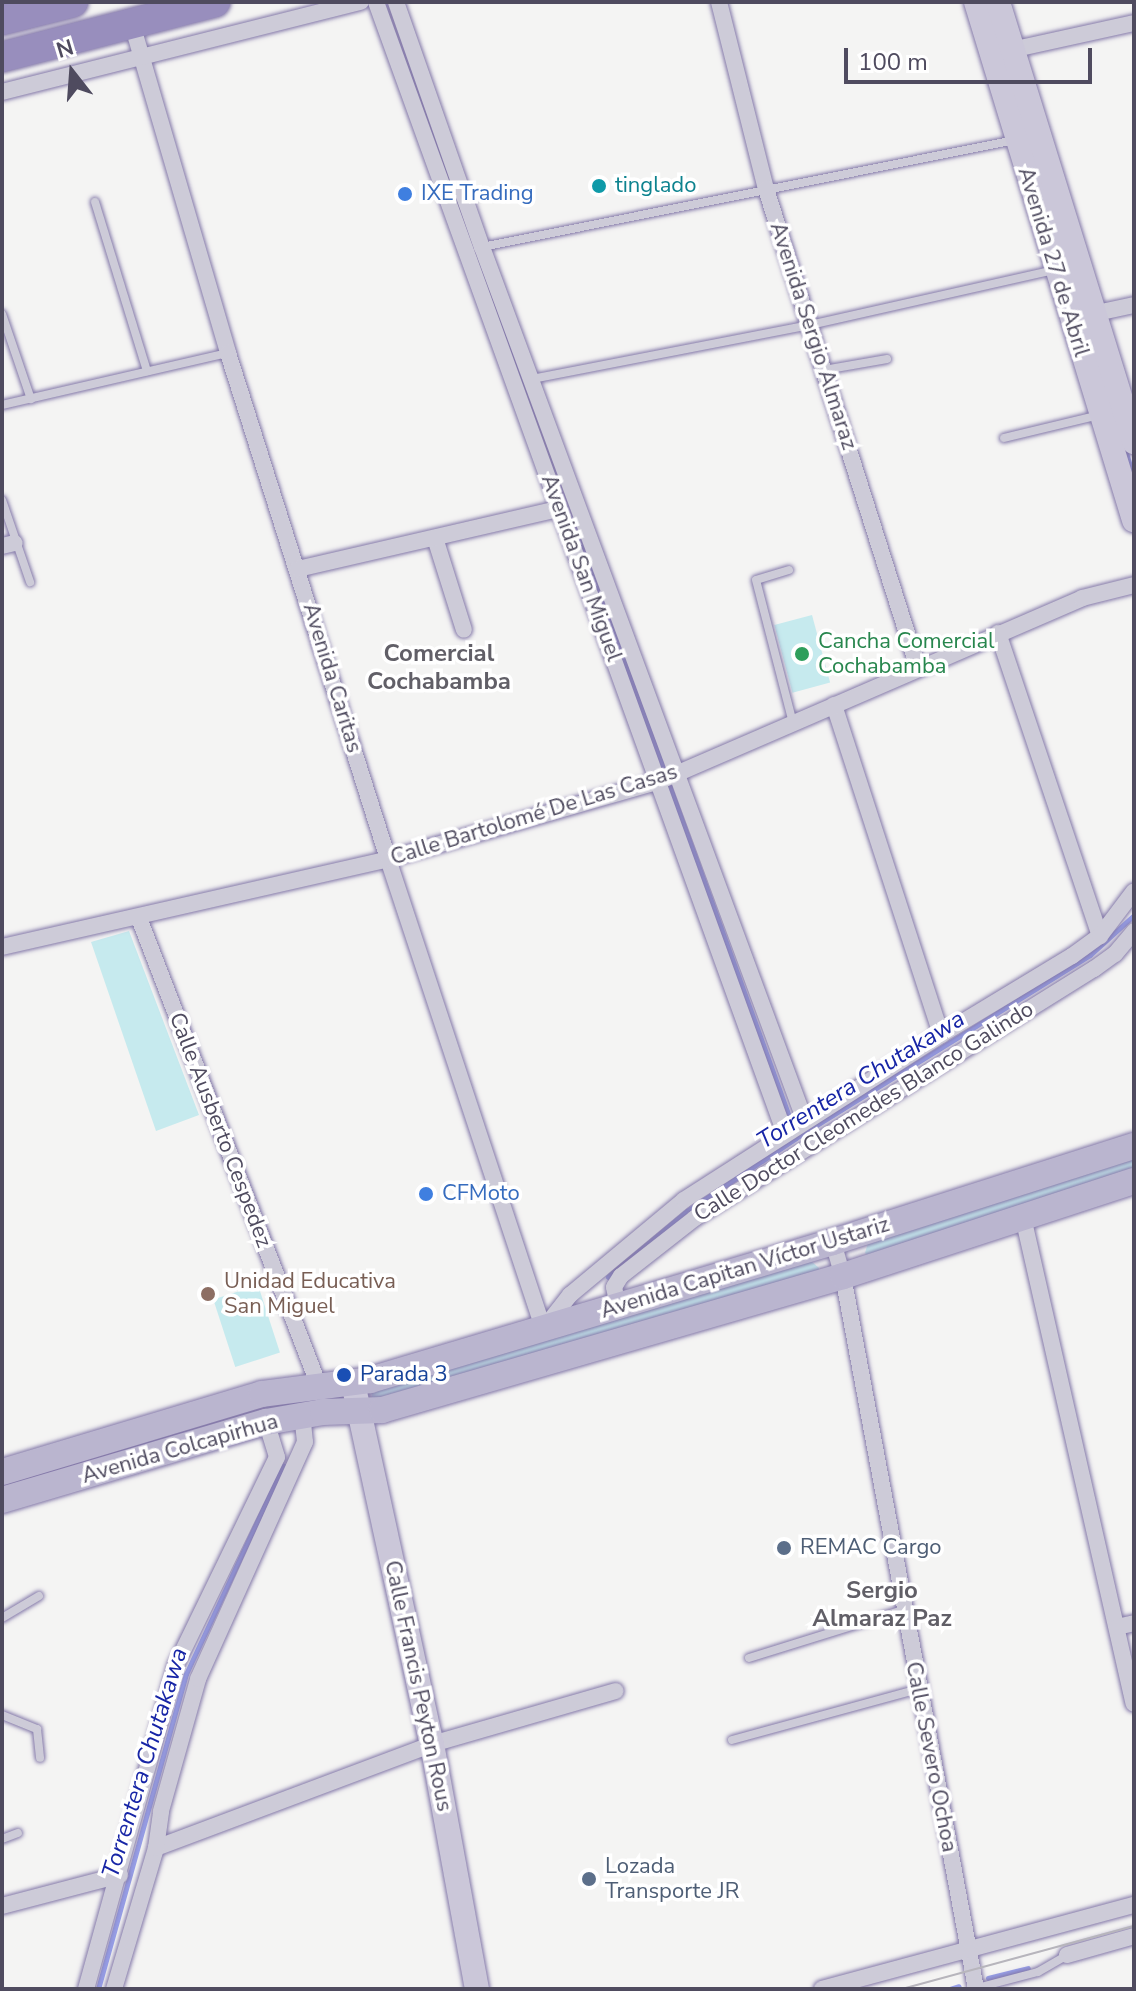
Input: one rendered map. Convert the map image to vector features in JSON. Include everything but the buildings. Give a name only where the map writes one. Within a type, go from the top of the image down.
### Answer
[{"type":"highway","points":[[2,20],[73,2]]},
{"type":"highway","points":[[2,57],[215,2]]},
{"type":"main road","name":"Avenida Capitan Víctor Ustariz","points":[[353,1383],[833,1242],[1134,1146]]},
{"type":"main road","name":"Avenida Capitan Víctor Ustariz","points":[[360,1413],[397,1406],[843,1276],[1134,1181]]},
{"type":"main road","name":"Avenida Colcapirhua","points":[[2,1472],[262,1394],[353,1383]]},
{"type":"main road","name":"Avenida Colcapirhua","points":[[2,1500],[266,1422],[329,1411],[360,1413]]},
{"type":"street","points":[[2,92],[361,2]]},
{"type":"street","name":"Avenida San Miguel","points":[[376,2],[558,509],[805,1121]]},
{"type":"street","name":"Avenida San Miguel","points":[[396,2],[532,379],[785,1134]]},
{"type":"street","name":"Avenida Sergio Almaraz","points":[[719,2],[766,189],[918,668]]},
{"type":"street","name":"Avenida 27 de Abril","points":[[976,2],[1015,140],[1134,520]]},
{"type":"street","name":"Avenida 27 de Abril","points":[[998,2],[1092,314],[1127,393],[1134,442]]},
{"type":"street","points":[[1011,50],[1134,23]]},
{"type":"street","name":"Avenida Caritas","points":[[132,24],[228,353],[388,859],[543,1329]]},
{"type":"street","points":[[1092,314],[1134,305]]},
{"type":"street","points":[[298,569],[558,509]]},
{"type":"street","points":[[435,538],[464,630]]},
{"type":"street","name":"Calle Bartolomé De Las Casas","points":[[2,947],[388,859],[668,778],[1082,598],[1134,585]]},
{"type":"street","points":[[998,633],[1100,936]]},
{"type":"street","points":[[834,705],[941,1035]]},
{"type":"street","points":[[543,1329],[570,1295],[684,1200],[1100,936],[1134,891]]},
{"type":"street","name":"Calle Ausberto Cespedez","points":[[139,918],[319,1386]]},
{"type":"street","name":"Calle Doctor Cleomedes Blanco Galindo","points":[[618,1306],[614,1287],[621,1276],[695,1218],[1094,969],[1115,954],[1134,931]]},
{"type":"street","points":[[1023,1217],[1134,1704]]},
{"type":"street","name":"Calle Severo Ochoa","points":[[833,1242],[843,1276],[975,1989]]},
{"type":"street","name":"Calle Francis Peyton Rous","points":[[353,1383],[432,1744],[477,1989]]},
{"type":"street","points":[[114,1989],[156,1848],[161,1811],[198,1679],[305,1442],[302,1415]]},
{"type":"street","points":[[86,1989],[176,1665],[277,1457],[266,1422]]},
{"type":"street","points":[[1117,1627],[1134,1623]]},
{"type":"street","points":[[156,1848],[432,1744],[616,1691]]},
{"type":"street","points":[[2,1906],[120,1875]]},
{"type":"street","points":[[822,1989],[1134,1905]]},
{"type":"street","points":[[1067,1955],[1134,1936]]},
{"type":"lane","points":[[482,247],[1015,140]]},
{"type":"lane","points":[[95,202],[147,371]]},
{"type":"lane","points":[[532,379],[810,325],[1055,270]]},
{"type":"lane","points":[[2,314],[31,399]]},
{"type":"lane","points":[[2,405],[228,353]]},
{"type":"lane","points":[[824,370],[887,359]]},
{"type":"lane","points":[[1004,438],[1101,415]]},
{"type":"lane","points":[[2,500],[9,545],[30,582]]},
{"type":"lane","points":[[789,570],[756,580],[793,723]]},
{"type":"lane","points":[[2,1618],[39,1596]]},
{"type":"lane","points":[[749,1658],[903,1610]]},
{"type":"lane","points":[[732,1740],[918,1689]]},
{"type":"lane","points":[[2,1715],[37,1729],[40,1758]]},
{"type":"lane","points":[[2,1839],[18,1833]]},
{"type":"lane","points":[[975,1989],[1038,1972],[1067,1955]]},
{"type":"shaded area","name":"Cancha Comercial Cochabamba","points":[[812,615],[830,683],[792,693],[774,625]]},
{"type":"shaded area","points":[[129,931],[199,1115],[156,1131],[91,942]]},
{"type":"shaded area","points":[[1134,1156],[1134,1171],[868,1256],[865,1253],[868,1243]]},
{"type":"shaded area","points":[[811,1261],[819,1268],[819,1273],[373,1399],[371,1391]]},
{"type":"shaded area","points":[[258,1285],[280,1353],[235,1367],[213,1300]]},
{"type":"waterway","points":[[490,293],[521,381]]},
{"type":"waterway","points":[[1123,443],[1134,479]]},
{"type":"waterway","points":[[576,534],[664,769]]},
{"type":"waterway","points":[[669,785],[789,1117]]},
{"type":"waterway","name":"Torrentera Chutakawa","points":[[608,1277],[687,1211],[796,1138],[1090,955],[1134,915]]},
{"type":"waterway","name":"Torrentera Chutakawa","points":[[98,1989],[186,1674],[283,1466]]},
{"type":"waterway","points":[[988,1978],[1028,1968]]},
{"type":"waterway","points":[[950,1989],[959,1986]]},
{"type":"tram line","points":[[902,1989],[1134,1926]]},
{"type":"place","name":"tinglado","points":[[599,186]]},
{"type":"place","name":"IXE Trading","points":[[405,194]]},
{"type":"place","name":"Cancha Comercial Cochabamba","points":[[802,654]]},
{"type":"place","name":"CFMoto","points":[[426,1194]]},
{"type":"place","name":"Unidad Educativa San Miguel","points":[[208,1294]]},
{"type":"place","name":"Parada 3","points":[[344,1375]]},
{"type":"place","name":"REMAC Cargo","points":[[784,1548]]},
{"type":"place","name":"Lozada Transporte JR","points":[[589,1879]]},
{"type":"district","name":"Comercial Cochabamba","points":[[439,668]]},
{"type":"district","name":"Sergio Almaraz Paz","points":[[882,1605]]}]
